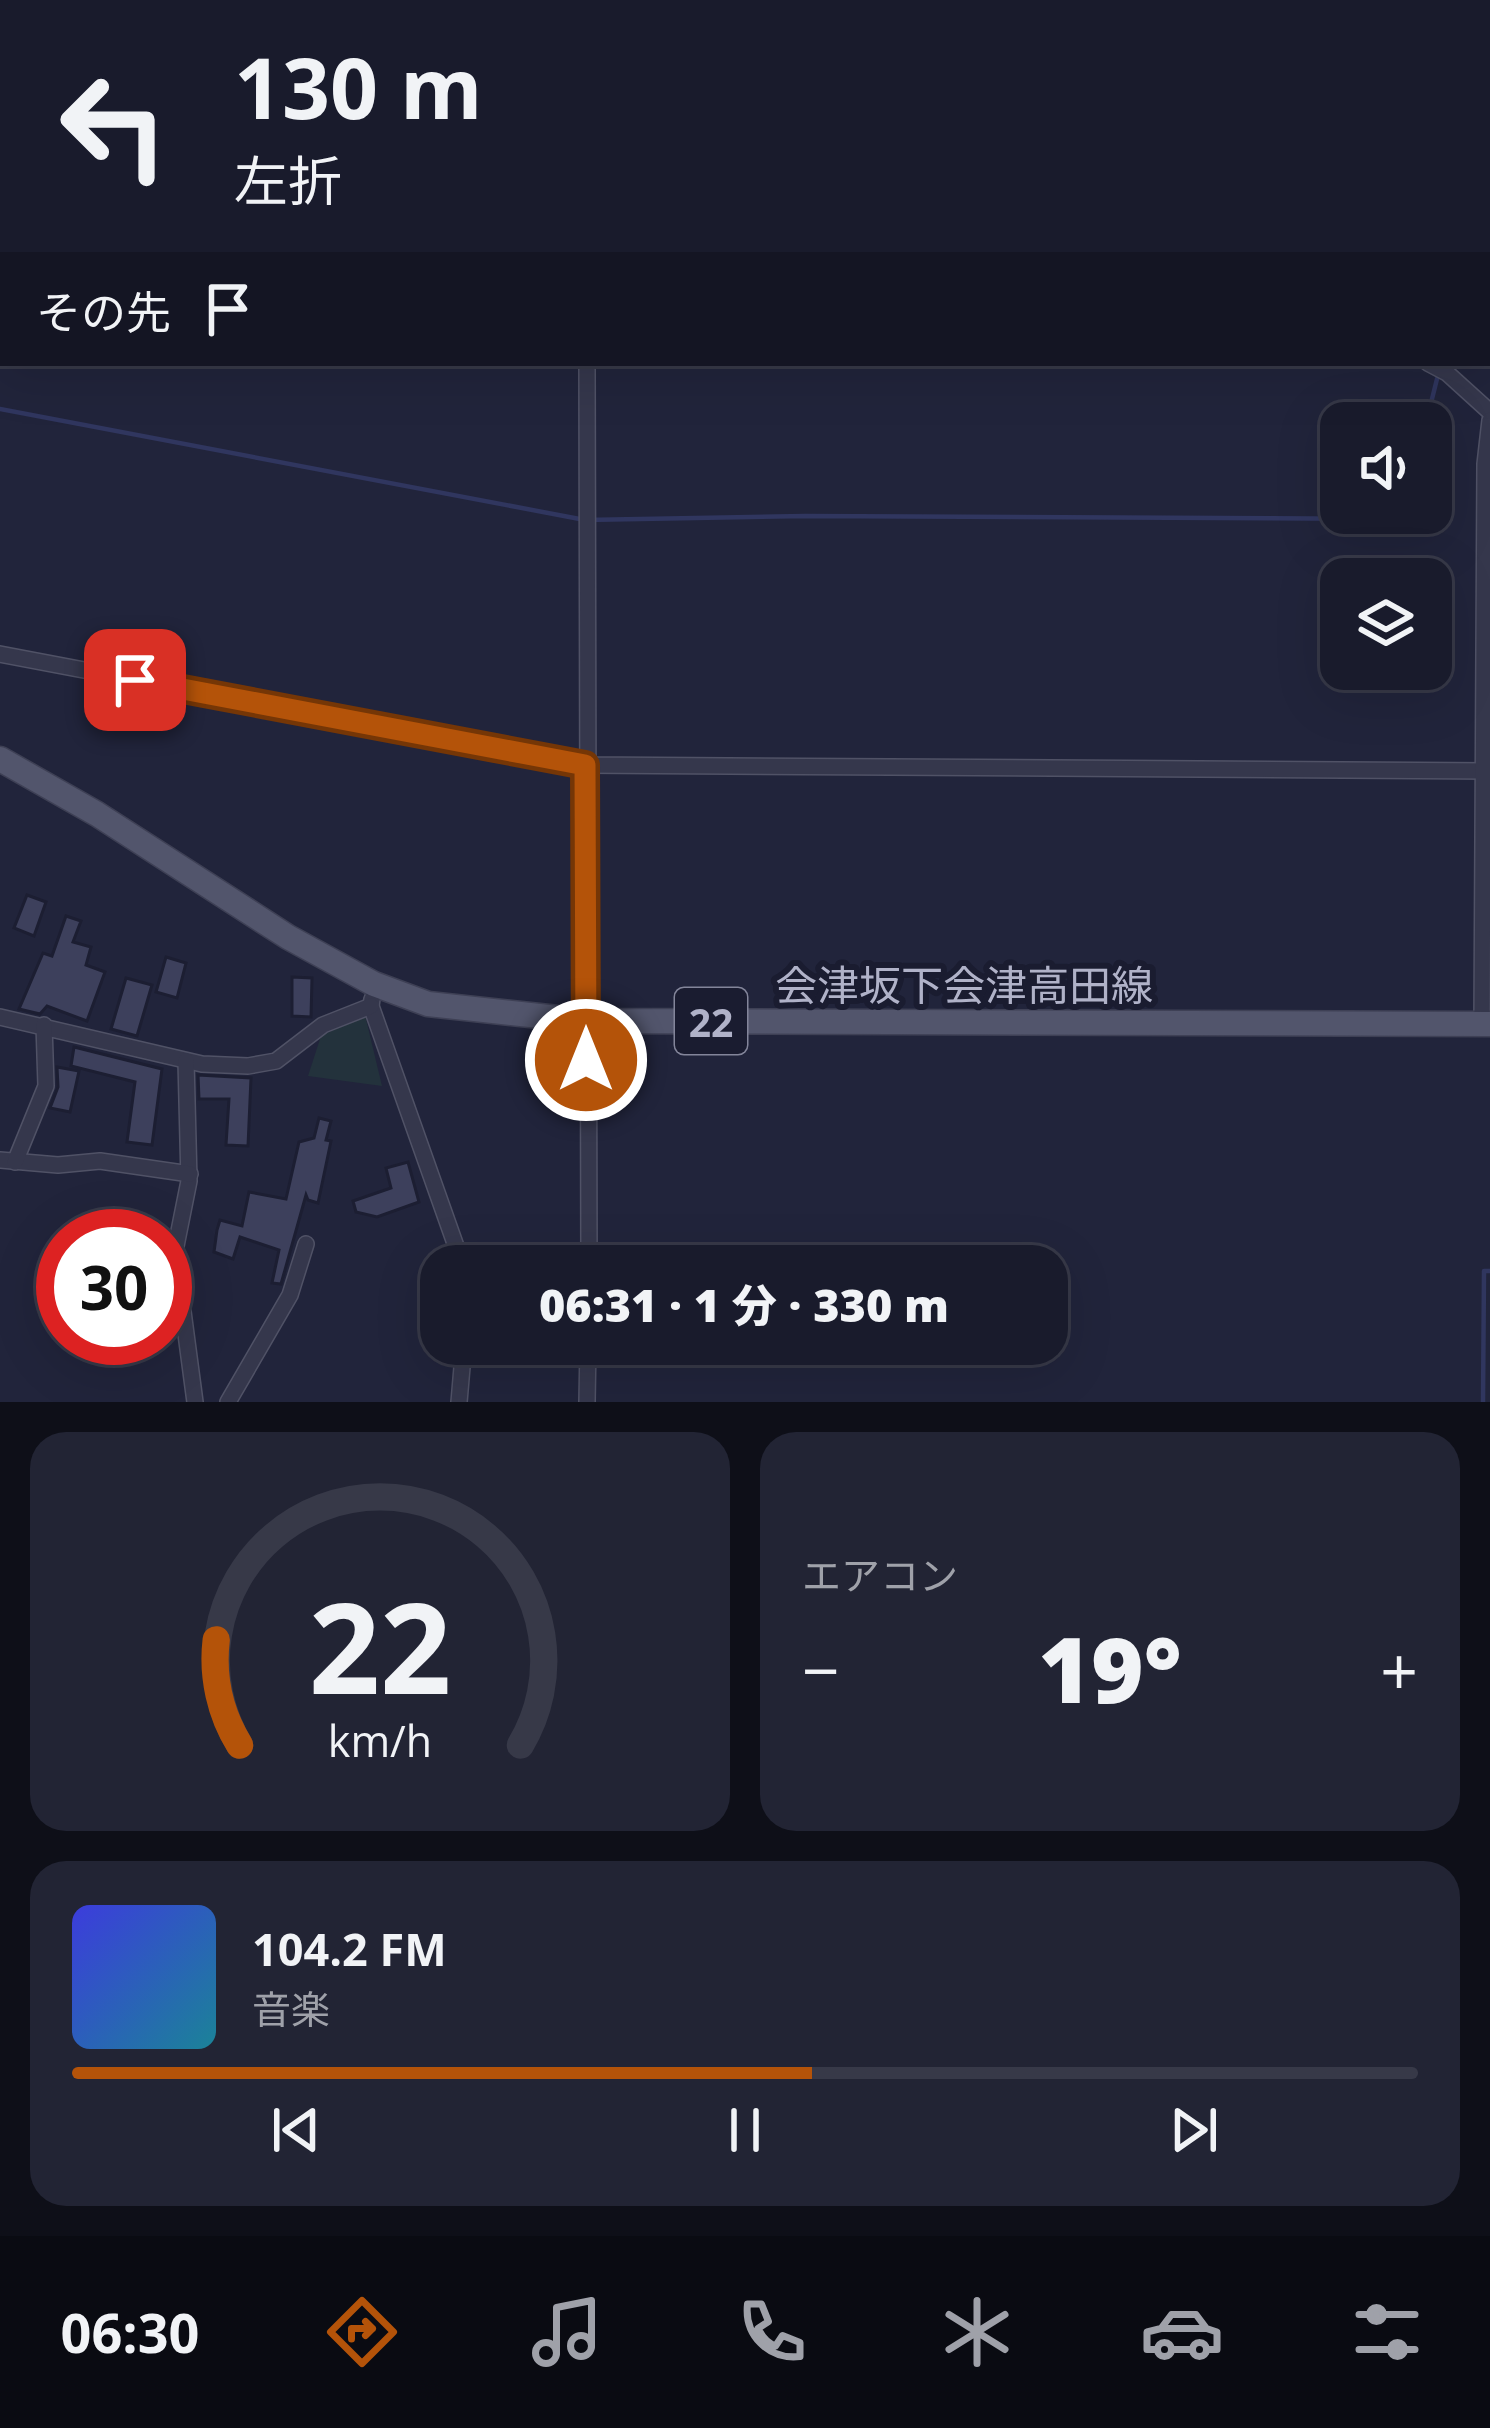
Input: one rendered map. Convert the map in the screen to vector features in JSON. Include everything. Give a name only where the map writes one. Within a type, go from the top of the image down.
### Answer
[{"type":"main road","name":"会津坂下会津高田線","points":[[0,759],[97,814],[373,995],[586,1021],[1486,1024]]},
{"type":"street","points":[[587,366],[589,1245]]},
{"type":"street","points":[[1434,366],[1490,416],[1485,464],[1486,1024]]},
{"type":"street","points":[[0,655],[585,765],[1486,771]]},
{"type":"street","points":[[0,1017],[186,1061],[248,1066],[276,1061],[323,1024],[373,995],[456,1245]]},
{"type":"street","points":[[44,1025],[46,1086],[7,1161],[58,1165],[100,1160],[190,1174]]},
{"type":"street","points":[[186,1061],[190,1174],[175,1251],[195,1402]]},
{"type":"street","points":[[228,1402],[290,1295],[306,1244]]},
{"type":"street","points":[[459,1402],[462,1365]]},
{"type":"street","points":[[587,1402],[588,1365]]},
{"type":"shaded area","points":[[365,1015],[382,1086],[308,1076],[321,1036]]},
{"type":"building","points":[[27,895],[46,902],[34,936],[14,928]]},
{"type":"building","points":[[66,916],[81,921],[73,942],[91,947],[86,965],[105,972],[87,1021],[47,1006],[40,1014],[19,1009],[43,953],[52,956]]},
{"type":"building","points":[[166,957],[186,963],[177,998],[156,992]]},
{"type":"building","points":[[292,977],[312,978],[311,1017],[292,1016]]},
{"type":"building","points":[[126,978],[152,985],[137,1036],[111,1029]]},
{"type":"building","points":[[74,1047],[162,1069],[152,1145],[127,1142],[135,1082],[71,1066]]},
{"type":"building","points":[[57,1067],[79,1071],[70,1112],[50,1108],[58,1087]]},
{"type":"building","points":[[198,1075],[251,1078],[248,1146],[226,1145],[229,1099],[199,1099]]},
{"type":"building","points":[[319,1118],[331,1121],[326,1140],[331,1141],[318,1203],[306,1195],[281,1284],[272,1283],[279,1250],[240,1237],[233,1259],[214,1252],[217,1230],[220,1220],[242,1226],[249,1192],[286,1199],[299,1142],[314,1138]]},
{"type":"building","points":[[408,1162],[419,1202],[377,1217],[356,1212],[353,1201],[391,1188],[386,1168]]},
{"type":"waterway","points":[[1431,402],[1439,371]]},
{"type":"waterway","points":[[0,409],[585,520],[1320,519]]},
{"type":"waterway","points":[[1483,1402],[1484,1271],[1490,1271]]},
{"type":"route","points":[[135,680],[585,765],[586,1060]]}]
